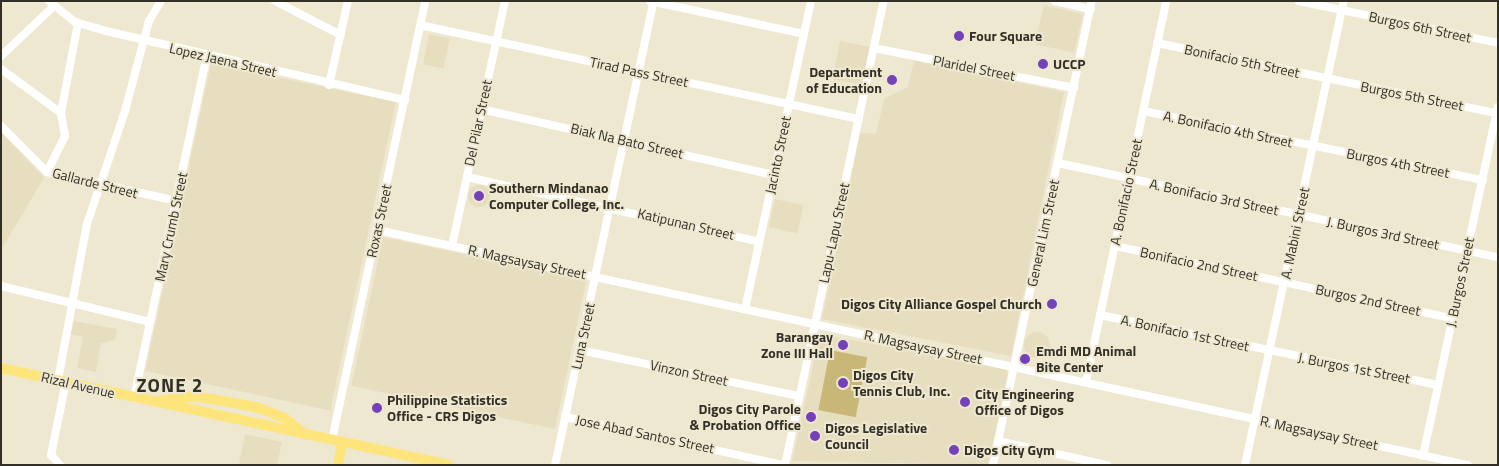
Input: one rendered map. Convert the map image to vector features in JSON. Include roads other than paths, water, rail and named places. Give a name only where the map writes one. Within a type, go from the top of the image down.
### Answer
[{"type":"main road","name":"Rizal Avenue","points":[[1,368],[449,465]]},
{"type":"main road","name":"Rizal Avenue","points":[[154,402],[180,396],[216,398],[276,413],[306,435]]},
{"type":"main road","points":[[337,442],[338,465]]},
{"type":"street","points":[[60,465],[51,455],[71,303],[99,187],[144,40],[161,1]]},
{"type":"street","points":[[275,1],[341,35]]},
{"type":"street","points":[[329,85],[348,1]]},
{"type":"street","name":"Roxas Street","points":[[337,442],[425,1]]},
{"type":"street","name":"Del Pilar Street","points":[[452,246],[505,1]]},
{"type":"street","name":"Jacinto Street","points":[[745,309],[810,1]]},
{"type":"street","name":"Lapu-Lapu Street","points":[[784,465],[884,1]]},
{"type":"street","points":[[1055,1],[1092,5]]},
{"type":"street","name":"A. Bonifacio Street","points":[[1086,382],[1166,1]]},
{"type":"street","name":"Burgos 6th Street","points":[[1300,1],[1498,43]]},
{"type":"street","name":"A. Mabini Street","points":[[1245,465],[1344,1]]},
{"type":"street","points":[[653,2],[804,34]]},
{"type":"street","name":"Luna Street","points":[[555,465],[653,2]]},
{"type":"street","points":[[1,56],[52,4]]},
{"type":"street","name":"Lopez Jaena Street","points":[[52,4],[78,23],[329,85],[405,100]]},
{"type":"street","name":"General Lim Street","points":[[993,465],[1092,5]]},
{"type":"street","points":[[47,172],[65,136],[61,113],[78,23]]},
{"type":"street","name":"Tirad Pass Street","points":[[420,25],[858,119]]},
{"type":"street","name":"Bonifacio 5th Street","points":[[1158,43],[1327,80]]},
{"type":"street","name":"Plaridel Street","points":[[874,48],[1074,88]]},
{"type":"street","name":"Mary Crumb Street","points":[[134,398],[207,56]]},
{"type":"street","points":[[1,69],[42,103],[61,113]]},
{"type":"street","name":"Burgos 5th Street","points":[[1327,80],[1497,110]]},
{"type":"street","name":"Biak Na Bato Street","points":[[481,109],[773,175]]},
{"type":"street","name":"J. Burgos Street","points":[[1423,456],[1497,110]]},
{"type":"street","name":"A. Bonifacio 4th Street","points":[[1143,111],[1313,147]]},
{"type":"street","name":"Gallarde Street","points":[[1,126],[47,172],[99,187],[177,201]]},
{"type":"street","name":"Burgos 4th Street","points":[[1313,147],[1483,180]]},
{"type":"street","name":"A. Bonifacio 3rd Street","points":[[1058,163],[1298,215]]},
{"type":"street","name":"Katipunan Street","points":[[466,177],[610,206],[759,242]]},
{"type":"street","name":"J. Burgos 3rd Street","points":[[1298,215],[1498,257]]},
{"type":"street","name":"R. Magsaysay Street","points":[[378,230],[1468,465]]},
{"type":"street","name":"Bonifacio 2nd Street","points":[[1114,246],[1284,282]]},
{"type":"street","name":"Burgos 2nd Street","points":[[1284,282],[1452,318]]},
{"type":"street","points":[[1,286],[150,322]]},
{"type":"street","name":"A. Bonifacio 1st Street","points":[[1100,315],[1269,351]]},
{"type":"street","name":"Vinzon Street","points":[[580,350],[799,396]]},
{"type":"street","name":"J. Burgos 1st Street","points":[[1269,351],[1438,385]]},
{"type":"street","name":"Jose Abad Santos Street","points":[[565,417],[784,465]]},
{"type":"street","points":[[998,441],[1106,465]]},
{"type":"place","name":"Four Square","points":[[959,36]]},
{"type":"place","name":"UCCP","points":[[1043,64]]},
{"type":"place","name":"Department of Education","points":[[892,80]]},
{"type":"place","name":"Southern Mindanao Computer College, Inc.","points":[[479,196]]},
{"type":"place","name":"Digos City Alliance Gospel Church","points":[[1052,304]]},
{"type":"place","name":"Barangay Zone III Hall","points":[[843,345]]},
{"type":"place","name":"Emdi MD Animal Bite Center","points":[[1025,359]]},
{"type":"place","name":"Digos City Tennis Club, Inc.","points":[[843,383]]},
{"type":"place","name":"City Engineering Office of Digos","points":[[965,402]]},
{"type":"place","name":"Philippine Statistics Office - CRS Digos","points":[[377,408]]},
{"type":"place","name":"Digos City Parole & Probation Office","points":[[811,417]]},
{"type":"place","name":"Digos Legislative Council","points":[[815,436]]},
{"type":"place","name":"Digos City Gym","points":[[954,450]]},
{"type":"district","name":"ZONE 2","points":[[170,385]]}]
